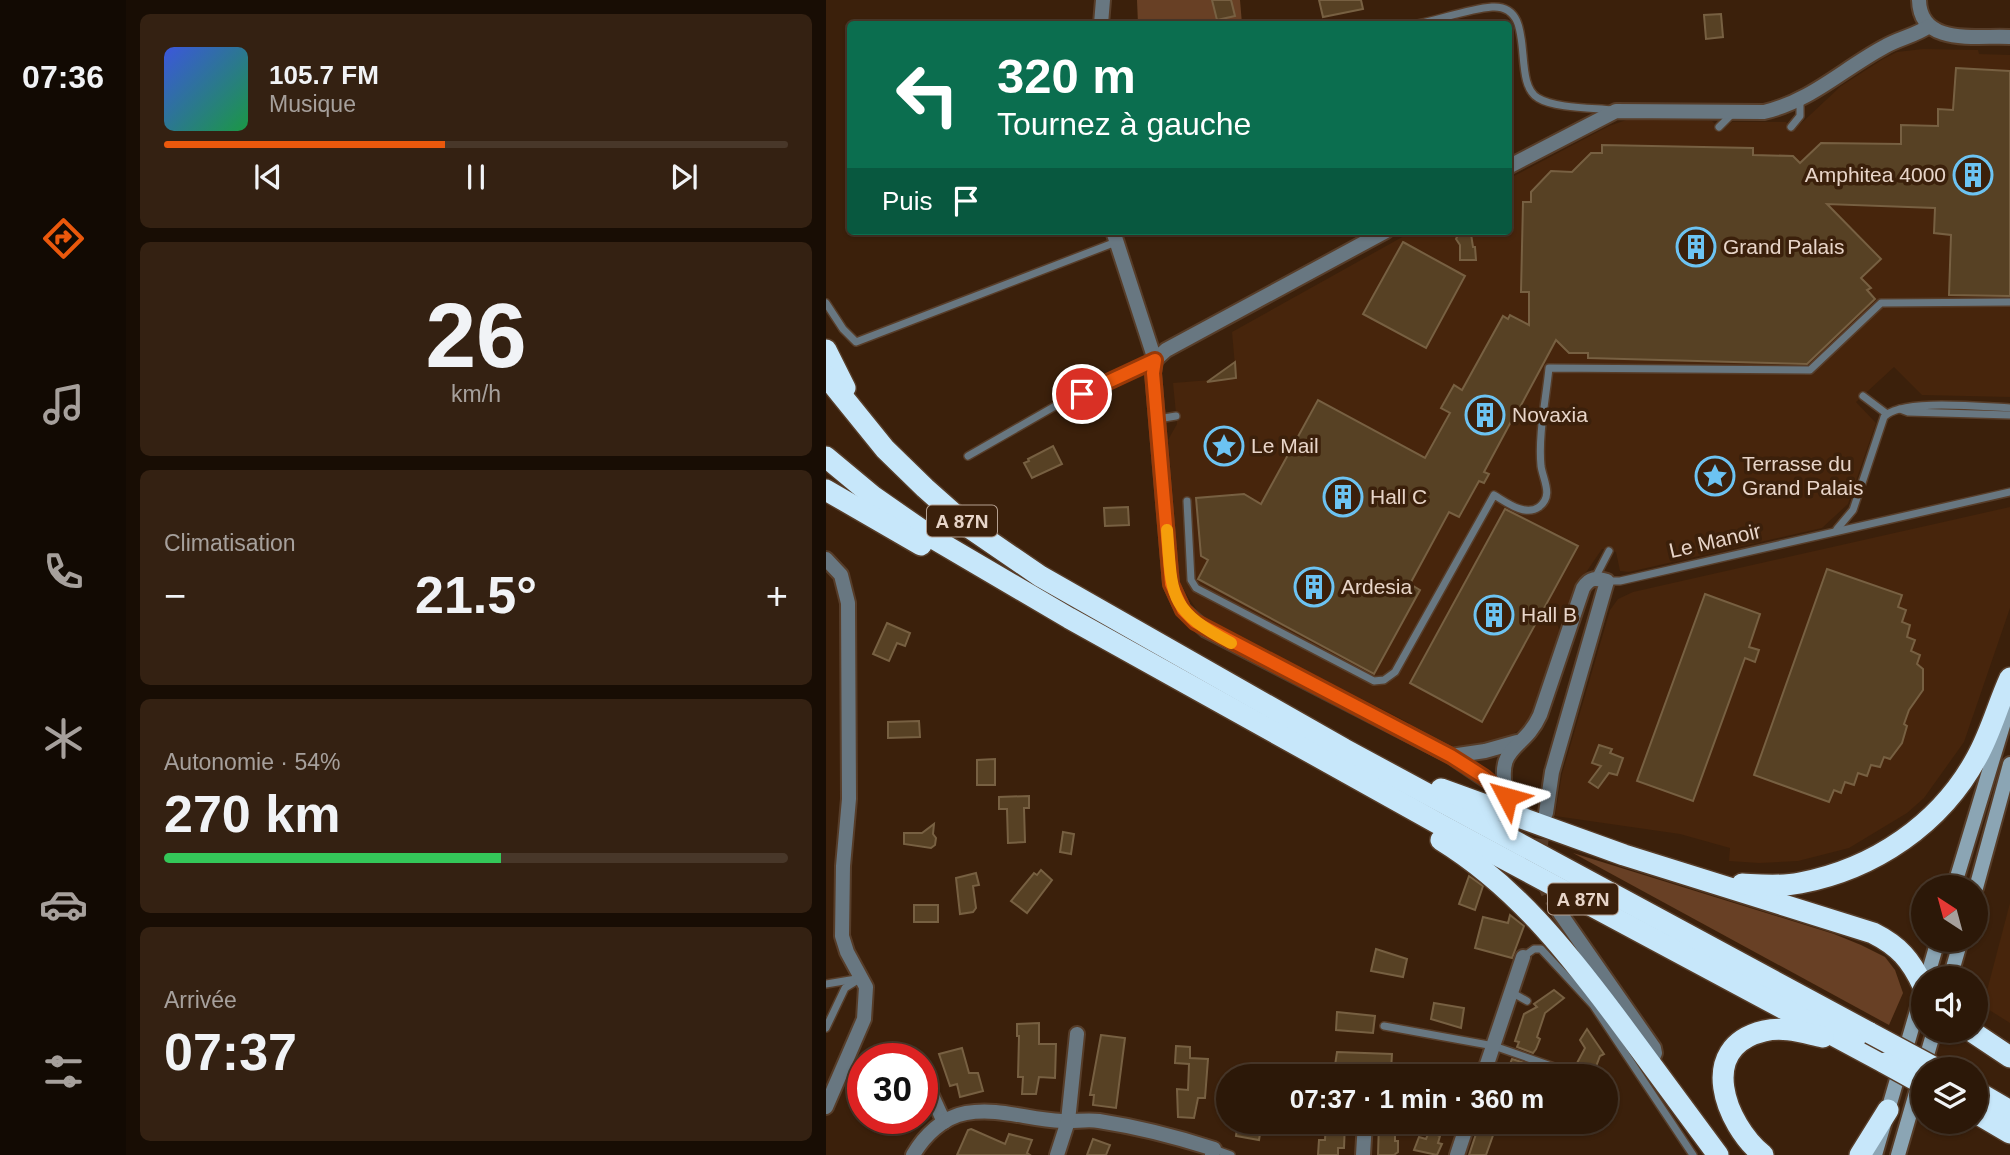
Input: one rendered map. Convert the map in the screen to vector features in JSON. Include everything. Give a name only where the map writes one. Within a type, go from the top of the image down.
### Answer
[{"type":"highway","points":[[826,350],[861,421]]},
{"type":"highway","name":"A 87N","points":[[828,382],[901,465],[948,510],[1029,569],[1179,657],[1392,774],[1860,1042],[1911,1076]]},
{"type":"highway","points":[[826,457],[915,526],[988,572]]},
{"type":"highway","name":"A 87N","points":[[826,490],[965,570],[988,572],[1439,824],[1860,1042],[1911,1060]]},
{"type":"highway","points":[[1716,884],[1798,884],[1858,867],[1904,839],[1945,802],[1964,779],[1981,749],[2010,678]]},
{"type":"highway","points":[[1321,758],[1403,817],[1473,859],[1502,884],[1556,939],[1717,1155]]},
{"type":"highway","points":[[1392,774],[1538,817],[1623,855],[1873,933],[1896,944],[1914,966]]},
{"type":"highway","points":[[1763,1155],[1742,1133],[1724,1097],[1724,1073],[1734,1049],[1747,1038],[1764,1031],[1779,1029],[1860,1042]]},
{"type":"highway","points":[[1988,1042],[2010,1057]]},
{"type":"highway","points":[[1988,1098],[2010,1111]]},
{"type":"highway","points":[[1860,1155],[1888,1110]]},
{"type":"highway","points":[[1988,1120],[2010,1133]]},
{"type":"main road","points":[[1958,875],[2010,701]]},
{"type":"main road","points":[[1980,875],[2010,764]]},
{"type":"main road","points":[[1875,1155],[1911,1030]]},
{"type":"main road","points":[[1898,1155],[1931,1043]]},
{"type":"street","points":[[1101,21],[1102,0]]},
{"type":"street","points":[[1919,0],[1920,10],[1929,26],[1938,32],[2010,37]]},
{"type":"street","points":[[1512,165],[1616,111],[1764,111],[1800,100],[1885,46],[1929,26]]},
{"type":"street","points":[[1155,360],[1164,351],[1379,235]]},
{"type":"street","points":[[1115,236],[1155,360],[1153,373],[1171,584],[1183,610],[1206,630],[1451,756],[1484,777],[1507,797],[1538,817],[1601,580],[1585,584],[1537,723],[1517,742],[1503,768],[1507,797]]},
{"type":"street","points":[[826,559],[841,575],[848,603],[849,799],[843,866],[842,936],[846,952],[866,987],[864,1019],[826,1107]]},
{"type":"street","points":[[1451,756],[1477,753],[1517,742]]},
{"type":"street","points":[[1560,913],[1654,1048],[1656,1054],[1651,1063]]},
{"type":"street","points":[[1487,1064],[1507,1020],[1511,992],[1523,957]]},
{"type":"street","points":[[1057,1155],[1068,1121],[1077,1034]]},
{"type":"street","points":[[938,1109],[944,1122]]},
{"type":"street","points":[[913,1155],[922,1140],[944,1122],[964,1113],[995,1111],[1068,1121],[1096,1120],[1177,1137],[1213,1152]]},
{"type":"street","points":[[1363,1155],[1364,1134]]},
{"type":"street","points":[[1457,1155],[1464,1134]]},
{"type":"lane","points":[[1431,21],[1493,7],[1506,10],[1514,15],[1518,26],[1526,85],[1532,94],[1540,100],[1553,103],[1616,111]]},
{"type":"lane","points":[[1791,127],[1800,116],[1800,100]]},
{"type":"lane","points":[[1718,127],[1734,112]]},
{"type":"lane","points":[[826,303],[843,330],[856,342],[1115,236]]},
{"type":"lane","points":[[1186,501],[1191,580],[1196,588],[1374,681],[1384,680],[1395,672],[1494,495],[1524,510],[1535,509],[1544,501],[1547,490],[1541,457],[1549,368],[1810,370],[1881,303],[2010,302]]},
{"type":"lane","points":[[968,456],[1057,405],[1155,360]]},
{"type":"lane","points":[[1863,396],[1887,414]]},
{"type":"lane","points":[[1831,532],[1844,523],[1853,510],[1887,414],[1908,406],[2010,408]]},
{"type":"lane","points":[[1900,409],[1908,412],[2010,415]]},
{"type":"lane","points":[[1158,419],[1176,416]]},
{"type":"lane","name":"Le Manoir","points":[[1601,580],[1620,582],[2010,492]]},
{"type":"lane","points":[[1601,580],[1609,551]]},
{"type":"lane","points":[[1523,957],[1534,949],[1541,949],[1569,976],[1639,1071],[1693,1155]]},
{"type":"lane","points":[[826,984],[861,978]]},
{"type":"lane","points":[[826,1028],[845,988],[861,978]]},
{"type":"lane","points":[[1511,992],[1527,1001]]},
{"type":"lane","points":[[1384,1026],[1494,1046],[1546,1064]]},
{"type":"lane","points":[[1213,1152],[1231,1155]]},
{"type":"shaded area","points":[[1137,0],[1240,0],[1242,21],[1138,21]]},
{"type":"shaded area","points":[[1923,49],[1978,50],[1979,54],[2010,55],[2010,397],[1922,395],[1894,367],[1856,402],[1876,423],[1848,504],[1822,528],[1629,572],[1620,571],[1616,552],[1602,549],[1574,590],[1569,604],[1556,620],[1560,633],[1532,716],[1523,728],[1493,745],[1453,750],[1408,727],[1409,723],[1202,618],[1180,584],[1168,440],[1177,424],[1173,383],[1236,378],[1232,332],[1406,235],[1512,235],[1514,176],[1609,126],[1629,119],[1712,121],[1722,131],[1732,122],[1786,122],[1794,130],[1841,86],[1897,52]]},
{"type":"shaded area","points":[[2010,507],[2010,608],[1964,742],[1924,798],[1907,813],[1849,848],[1798,861],[1759,863],[1729,861],[1730,848],[1680,834],[1555,816],[1562,774],[1610,610],[1618,599],[1633,592]]},
{"type":"shaded area","points":[[1573,853],[1834,934],[1885,957],[1895,970],[1903,993],[1889,1025]]},
{"type":"shaded area","points":[[2010,903],[2010,1023],[1988,1009],[1988,987]]},
{"type":"building","points":[[1212,0],[1231,0],[1235,16],[1217,20]]},
{"type":"building","points":[[1319,0],[1361,0],[1363,9],[1323,17]]},
{"type":"building","points":[[1721,14],[1723,37],[1706,39],[1704,15]]},
{"type":"building","points":[[1956,68],[2010,71],[2010,296],[1949,295],[1951,235],[1934,233],[1935,208],[1827,204],[1881,259],[1861,278],[1871,288],[1867,290],[1875,299],[1807,364],[1588,358],[1588,353],[1569,353],[1556,340],[1519,409],[1523,412],[1518,421],[1513,418],[1484,472],[1489,474],[1484,483],[1479,481],[1459,517],[1449,512],[1410,584],[1420,590],[1374,674],[1198,579],[1208,560],[1201,556],[1196,498],[1244,494],[1261,504],[1318,400],[1425,458],[1450,413],[1441,408],[1454,385],[1462,390],[1503,316],[1508,319],[1510,315],[1529,325],[1529,292],[1521,292],[1523,202],[1531,202],[1531,192],[1551,171],[1572,172],[1591,153],[1602,153],[1602,145],[1753,148],[1753,155],[1793,156],[1800,163],[1821,143],[1901,144],[1901,125],[1938,126],[1938,109],[1953,110]]},
{"type":"building","points":[[1458,235],[1471,235],[1476,260],[1460,260],[1460,245],[1456,239]]},
{"type":"building","points":[[1403,242],[1465,276],[1426,348],[1363,314]]},
{"type":"building","points":[[1235,362],[1236,378],[1207,382]]},
{"type":"building","points":[[1053,446],[1062,464],[1032,478],[1024,463]]},
{"type":"building","points":[[1128,507],[1129,525],[1105,526],[1104,508]]},
{"type":"building","name":"Hall B","points":[[1505,509],[1578,546],[1482,722],[1410,683]]},
{"type":"building","points":[[1827,569],[1902,595],[1898,607],[1906,610],[1902,622],[1910,625],[1907,637],[1915,640],[1911,651],[1920,655],[1917,664],[1923,669],[1923,690],[1909,710],[1902,743],[1890,759],[1884,757],[1880,767],[1871,765],[1867,776],[1858,773],[1854,785],[1845,782],[1841,793],[1834,790],[1829,802],[1754,775]]},
{"type":"building","points":[[1705,594],[1760,614],[1749,647],[1759,650],[1755,662],[1745,658],[1693,801],[1637,781]]},
{"type":"building","points":[[887,623],[910,633],[905,646],[897,643],[889,661],[873,654]]},
{"type":"building","points":[[919,721],[920,737],[888,738],[888,722]]},
{"type":"building","points":[[1599,745],[1612,749],[1610,753],[1623,758],[1617,775],[1609,773],[1598,788],[1589,782],[1601,766],[1592,763]]},
{"type":"building","points":[[995,759],[995,785],[977,785],[977,760]]},
{"type":"building","points":[[1029,796],[1029,808],[1024,808],[1025,842],[1008,843],[1007,809],[999,809],[999,797]]},
{"type":"building","points":[[934,824],[933,834],[936,838],[935,845],[931,848],[904,844],[904,833],[922,833]]},
{"type":"building","points":[[1063,832],[1074,834],[1071,854],[1060,852]]},
{"type":"building","points":[[1041,870],[1052,880],[1027,913],[1011,901],[1034,873],[1037,875]]},
{"type":"building","points":[[976,873],[979,885],[973,886],[976,908],[973,912],[960,914],[956,878]]},
{"type":"building","points":[[1469,876],[1483,886],[1475,910],[1459,904]]},
{"type":"building","points":[[914,905],[938,905],[938,922],[914,922]]},
{"type":"building","points":[[1510,915],[1524,926],[1512,958],[1475,948],[1483,917],[1508,923]]},
{"type":"building","points":[[1376,949],[1407,959],[1403,977],[1371,971]]},
{"type":"building","points":[[1554,990],[1564,998],[1545,1013],[1536,1049],[1533,1053],[1517,1047],[1519,1042],[1515,1041],[1524,1014],[1537,1007],[1534,1004]]},
{"type":"building","points":[[1434,1003],[1464,1008],[1461,1028],[1431,1019]]},
{"type":"building","points":[[1337,1012],[1375,1016],[1373,1033],[1336,1030]]},
{"type":"building","points":[[1039,1023],[1039,1044],[1056,1044],[1055,1078],[1039,1077],[1036,1094],[1022,1094],[1023,1077],[1018,1077],[1017,1024]]},
{"type":"building","points":[[1587,1029],[1604,1054],[1600,1056],[1597,1064],[1577,1064],[1585,1048],[1580,1040]]},
{"type":"building","points":[[1101,1035],[1125,1038],[1116,1108],[1093,1105],[1094,1095],[1090,1095]]},
{"type":"building","points":[[1176,1046],[1190,1047],[1190,1058],[1208,1059],[1205,1098],[1198,1098],[1194,1118],[1178,1117],[1177,1089],[1188,1090],[1189,1064],[1175,1063]]},
{"type":"building","points":[[962,1048],[969,1073],[978,1073],[983,1091],[960,1097],[957,1084],[950,1086],[939,1054]]},
{"type":"building","points":[[1337,1052],[1392,1054],[1391,1064],[1335,1064]]},
{"type":"building","points":[[1512,1059],[1528,1064],[1510,1064]]},
{"type":"building","points":[[968,1130],[1005,1144],[1009,1134],[1032,1140],[1027,1153],[1030,1155],[957,1155]]},
{"type":"building","points":[[1236,1134],[1260,1134],[1259,1140]]},
{"type":"building","points":[[1325,1134],[1345,1134],[1344,1148],[1338,1148],[1338,1155],[1318,1155],[1319,1140],[1325,1140]]},
{"type":"building","points":[[1379,1134],[1395,1134],[1398,1152],[1394,1155],[1378,1155]]},
{"type":"building","points":[[1428,1134],[1440,1136],[1438,1143],[1442,1144],[1437,1155],[1414,1150],[1419,1137],[1426,1139]]},
{"type":"building","points":[[1476,1134],[1494,1134],[1486,1155],[1469,1155]]},
{"type":"building","points":[[1093,1139],[1110,1145],[1106,1155],[1087,1155]]},
{"type":"tunnel","points":[[1545,818],[1540,868],[1546,888],[1560,913]]},
{"type":"slow traffic","points":[[1167,530],[1174,595],[1183,610],[1195,622],[1231,643]]},
{"type":"place","name":"Amphitea 4000","points":[[1973,175]]},
{"type":"place","name":"Grand Palais","points":[[1696,247]]},
{"type":"place","name":"Novaxia","points":[[1485,415]]},
{"type":"place","name":"Le Mail","points":[[1224,446]]},
{"type":"place","name":"Terrasse du Grand Palais","points":[[1715,476]]},
{"type":"place","name":"Hall C","points":[[1343,497]]},
{"type":"place","name":"Ardesia","points":[[1314,587]]},
{"type":"place","name":"Hall B","points":[[1494,615]]},
{"type":"route","points":[[1082,394],[1155,360],[1153,373],[1171,584],[1183,610],[1195,622],[1451,756],[1484,777],[1507,797]]}]
